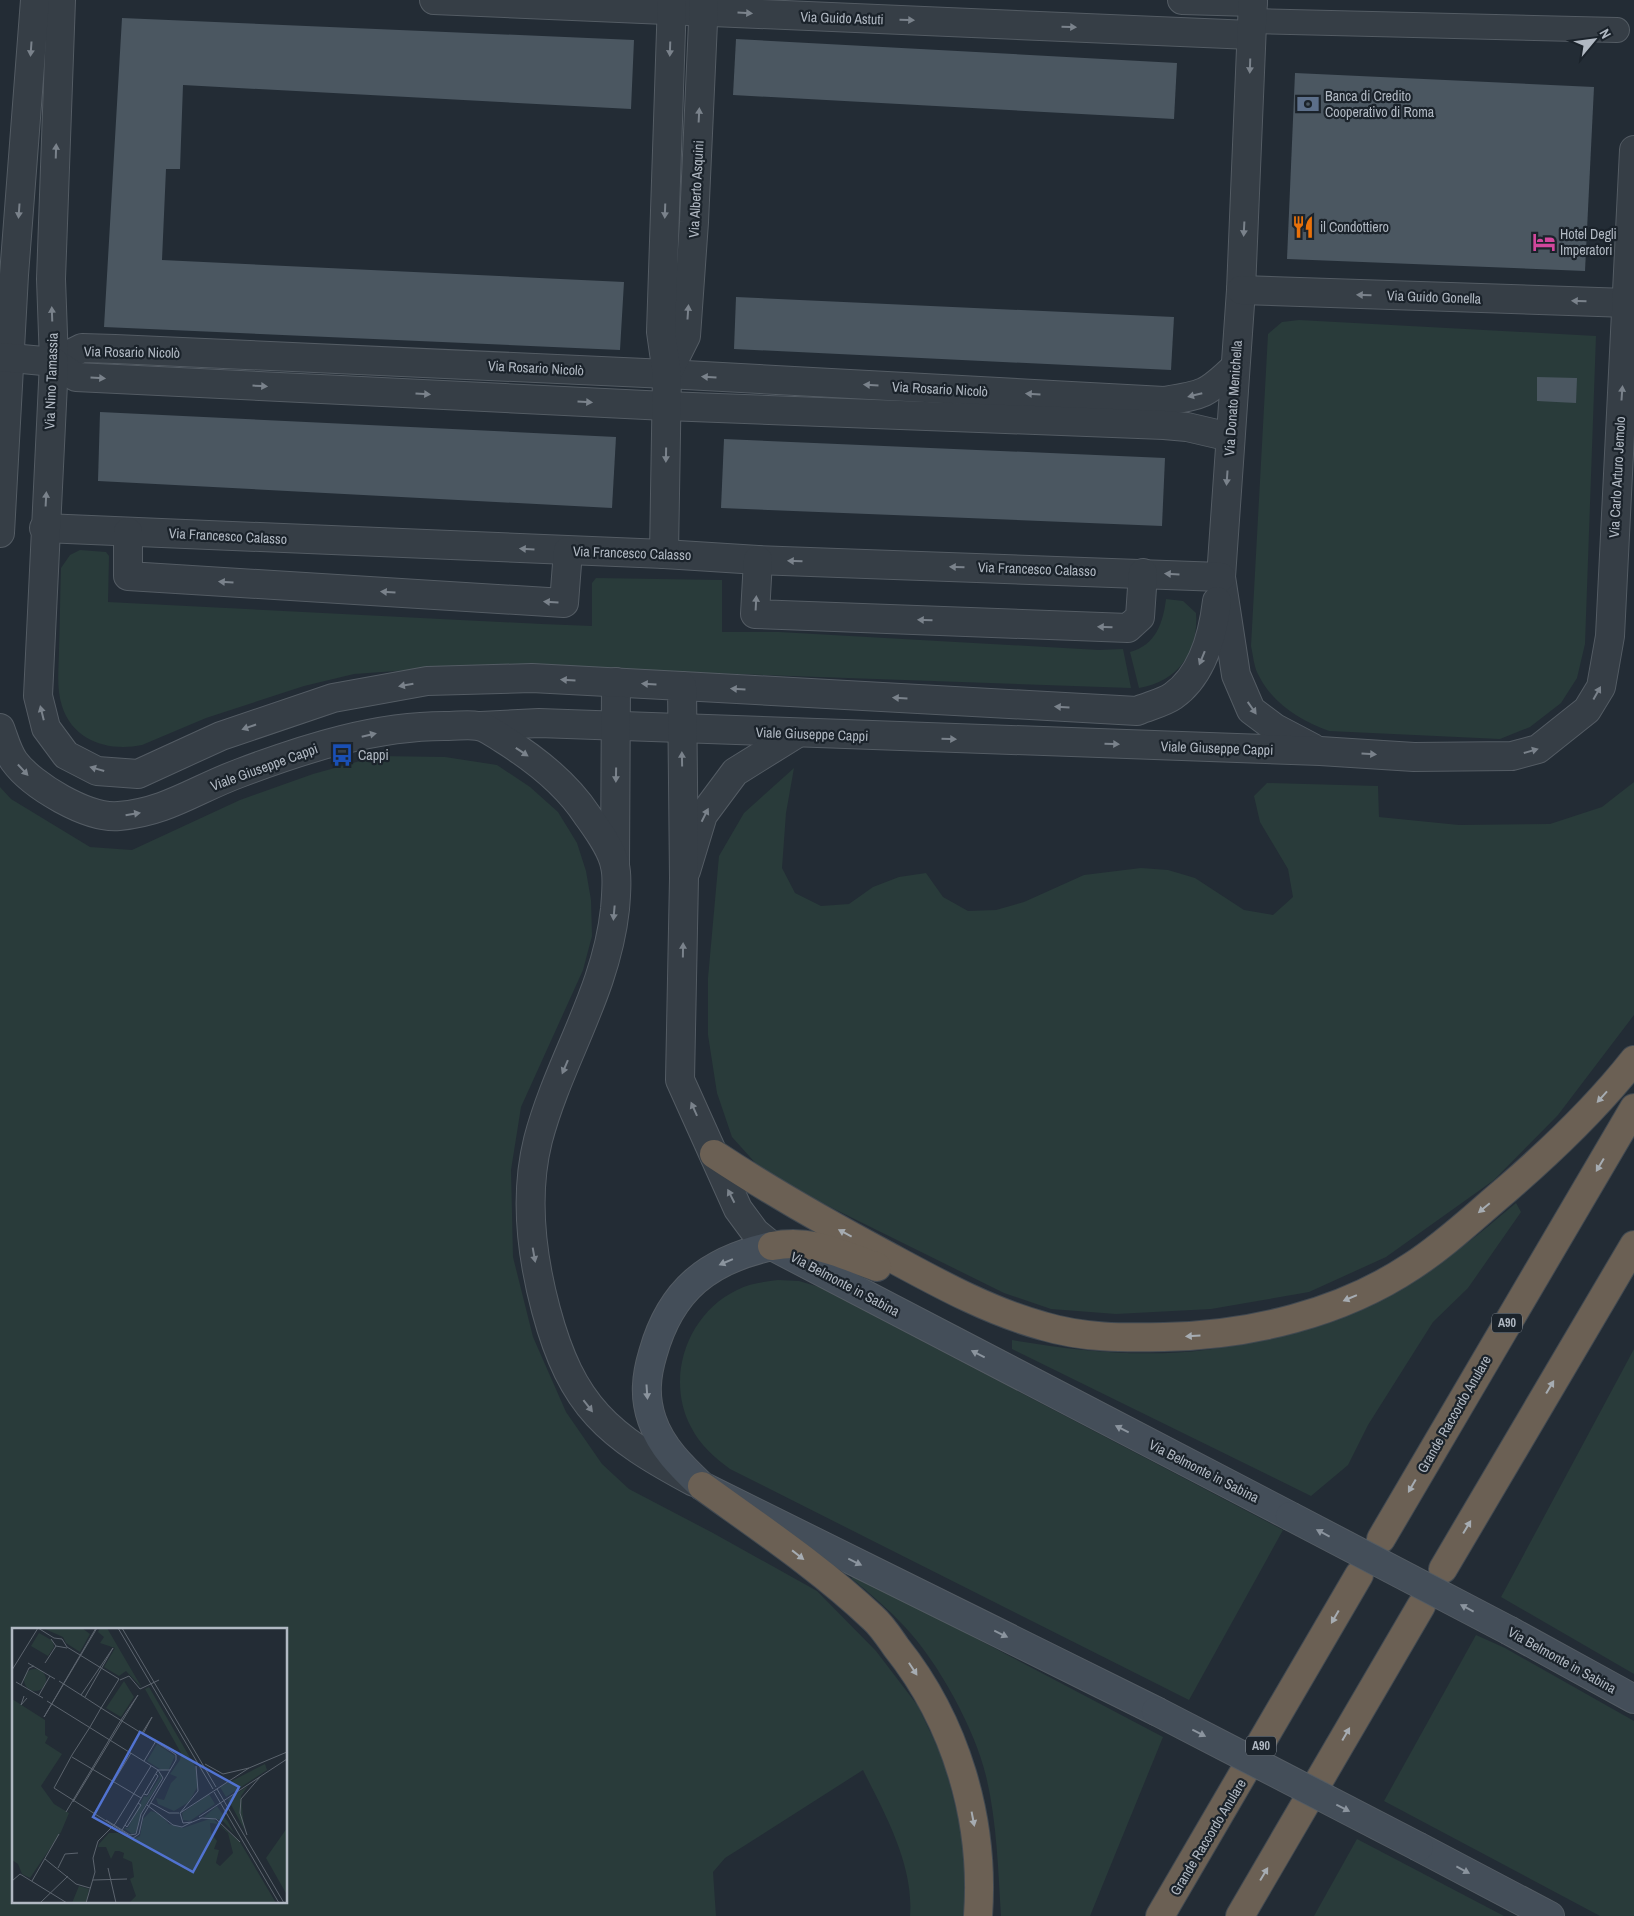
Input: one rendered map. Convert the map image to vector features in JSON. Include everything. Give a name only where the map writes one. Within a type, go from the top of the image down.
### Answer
[{"type":"highway","points":[[714,1154],[790,1203],[950,1289],[992,1309],[1045,1327],[1112,1338],[1210,1335],[1269,1324],[1311,1313],[1349,1299],[1413,1266],[1448,1239],[1564,1136],[1634,1060]]},
{"type":"highway","name":"Grande Raccordo Anulare","points":[[1381,1539],[1634,1108]]},
{"type":"highway","points":[[772,1246],[799,1242],[824,1248],[950,1289]]},
{"type":"highway","points":[[1442,1569],[1634,1245]]},
{"type":"highway","points":[[702,1486],[799,1555],[874,1619],[921,1682],[950,1737],[964,1779],[974,1822],[978,1859],[978,1916]]},
{"type":"highway","name":"Grande Raccordo Anulare","points":[[1160,1916],[1359,1575]]},
{"type":"highway","points":[[1240,1916],[1421,1606]]},
{"type":"main road","points":[[772,1246],[732,1260],[697,1279],[680,1296],[666,1316],[657,1337],[646,1382],[649,1409],[665,1444],[702,1486],[1156,1710],[1550,1916]]},
{"type":"main road","name":"Via Belmonte in Sabina","points":[[772,1246],[1510,1631],[1634,1699]]},
{"type":"street","points":[[0,533],[6,358],[35,0]]},
{"type":"street","name":"Via Nino Tamassia","points":[[61,0],[51,279],[54,362],[44,528],[38,696],[46,728],[66,755],[97,771],[138,774],[221,736],[334,698],[427,681],[532,678],[616,682]]},
{"type":"street","name":"Via Guido Astuti","points":[[434,0],[1253,15]]},
{"type":"street","points":[[1182,0],[1253,15],[1617,30]]},
{"type":"street","name":"Via Alberto Asquini","points":[[664,554],[667,374],[662,332],[672,5]]},
{"type":"street","name":"Via Alberto Asquini","points":[[667,374],[686,336],[694,222],[704,6]]},
{"type":"street","name":"Via Donato Menichella","points":[[1253,15],[1241,290],[1234,368],[1221,577],[1236,675],[1251,710],[1274,728],[1320,751]]},
{"type":"street","name":"Via Carlo Arturo Jemolo","points":[[1565,730],[1587,710],[1601,687],[1610,636],[1628,303],[1634,150]]},
{"type":"street","name":"Via Guido Gonella","points":[[1241,290],[1628,303]]},
{"type":"street","name":"Via Rosario Nicolò","points":[[1230,437],[1187,427],[1164,425],[666,406],[76,377],[54,362],[82,348],[667,374],[1164,401],[1199,395],[1213,388],[1234,368]]},
{"type":"street","points":[[6,358],[54,362]]},
{"type":"street","name":"Via Francesco Calasso","points":[[44,528],[664,554],[758,560],[1221,577]]},
{"type":"street","points":[[128,532],[128,576],[564,603],[568,551]]},
{"type":"street","points":[[758,560],[755,614],[1128,628],[1140,617],[1143,573]]},
{"type":"street","points":[[702,1486],[654,1460],[616,1434],[602,1422],[581,1396],[566,1368],[550,1326],[538,1281],[532,1246],[531,1175],[546,1111],[598,986],[612,938],[616,898],[616,682],[1137,711],[1173,696],[1196,673],[1213,630],[1221,577]]},
{"type":"street","points":[[682,686],[684,878]]},
{"type":"street","name":"Viale Giuseppe Cappi","points":[[0,728],[12,759],[35,783],[69,804],[114,817],[159,809],[237,774],[319,747],[417,725],[481,726],[539,723],[682,730],[1320,751],[1414,757],[1512,756],[1538,749],[1565,730]]},
{"type":"street","points":[[481,726],[534,760],[564,786],[586,813],[615,864]]},
{"type":"street","name":"Via Belmonte in Sabina","points":[[772,1246],[745,1221],[727,1188],[714,1154],[680,1080],[684,878],[703,815],[734,772],[796,734]]},
{"type":"shaded area","points":[[1299,320],[1596,336],[1585,644],[1577,678],[1561,703],[1530,727],[1500,739],[1329,731],[1298,717],[1280,703],[1265,686],[1257,673],[1251,646],[1268,334],[1282,322]]},
{"type":"shaded area","points":[[80,550],[106,552],[109,556],[108,602],[542,624],[592,626],[592,583],[596,578],[722,580],[722,632],[779,632],[1099,650],[1123,649],[1131,688],[481,665],[354,674],[304,686],[206,718],[142,745],[117,747],[105,745],[83,736],[67,718],[60,699],[58,678],[61,568],[70,555]]},
{"type":"shaded area","points":[[1166,599],[1183,601],[1196,613],[1194,640],[1190,652],[1175,672],[1153,685],[1139,688],[1130,652],[1146,644],[1157,632],[1163,616]]},
{"type":"shaded area","points":[[378,756],[445,757],[497,765],[530,787],[558,812],[577,843],[586,871],[591,900],[592,936],[583,970],[521,1107],[511,1170],[513,1257],[533,1337],[566,1412],[602,1464],[629,1489],[817,1591],[876,1651],[918,1706],[943,1759],[961,1828],[968,1897],[965,1916],[910,1916],[910,1897],[903,1859],[889,1822],[863,1770],[725,1858],[713,1872],[716,1916],[0,1916],[0,787],[11,799],[90,847],[132,850],[240,800],[313,774]]},
{"type":"shaded area","points":[[794,768],[786,813],[782,868],[795,893],[821,906],[849,904],[873,887],[899,877],[926,873],[943,897],[968,911],[996,910],[1024,902],[1084,875],[1141,868],[1168,870],[1195,878],[1244,910],[1273,915],[1293,897],[1288,869],[1260,822],[1254,796],[1267,783],[1378,786],[1379,817],[1459,825],[1550,824],[1602,807],[1634,782],[1634,1015],[1558,1115],[1494,1180],[1386,1257],[1309,1292],[1211,1309],[1116,1314],[1051,1309],[1004,1293],[808,1196],[759,1167],[732,1137],[717,1093],[708,1035],[708,978],[719,856],[744,813]]},
{"type":"shaded area","points":[[1516,1203],[1521,1212],[1468,1288],[1433,1322],[1368,1425],[1348,1465],[1311,1496],[1012,1349],[1012,1340],[1106,1352],[1170,1353],[1233,1346],[1264,1338],[1287,1330],[1441,1261]]},
{"type":"shaded area","points":[[778,1280],[799,1281],[819,1287],[1283,1530],[1189,1700],[730,1469],[708,1450],[691,1427],[683,1408],[680,1388],[681,1368],[686,1349],[694,1331],[705,1315],[720,1301],[747,1286]]},
{"type":"shaded area","points":[[1634,1349],[1634,1674],[1501,1597]]},
{"type":"shaded area","points":[[856,1575],[1163,1737],[1090,1916],[1001,1916],[993,1811],[986,1776],[973,1738],[954,1697],[930,1658],[899,1620],[851,1578]]},
{"type":"shaded area","points":[[1476,1635],[1505,1648],[1634,1721],[1634,1916],[1600,1916],[1384,1801]]},
{"type":"shaded area","points":[[1357,1839],[1504,1916],[1314,1916]]},
{"type":"building","points":[[122,18],[634,40],[631,109],[183,85],[180,169],[166,169],[162,260],[624,282],[620,350],[104,327]]},
{"type":"building","points":[[736,39],[1177,63],[1174,119],[733,95]]},
{"type":"building","points":[[1295,73],[1594,87],[1585,271],[1287,259]]},
{"type":"building","points":[[736,297],[1174,317],[1171,370],[734,349]]},
{"type":"building","points":[[1537,377],[1577,378],[1576,403],[1537,401]]},
{"type":"building","points":[[100,412],[616,437],[612,508],[98,481]]},
{"type":"building","points":[[724,439],[1165,458],[1162,526],[721,508]]},
{"type":"place","name":"Banca di Credito Cooperativo di Roma","points":[[1308,104]]},
{"type":"place","name":"il Condottiero","points":[[1303,227]]},
{"type":"place","name":"Hotel Degli Imperatori","points":[[1544,242]]},
{"type":"place","name":"Cappi","points":[[342,755]]}]
